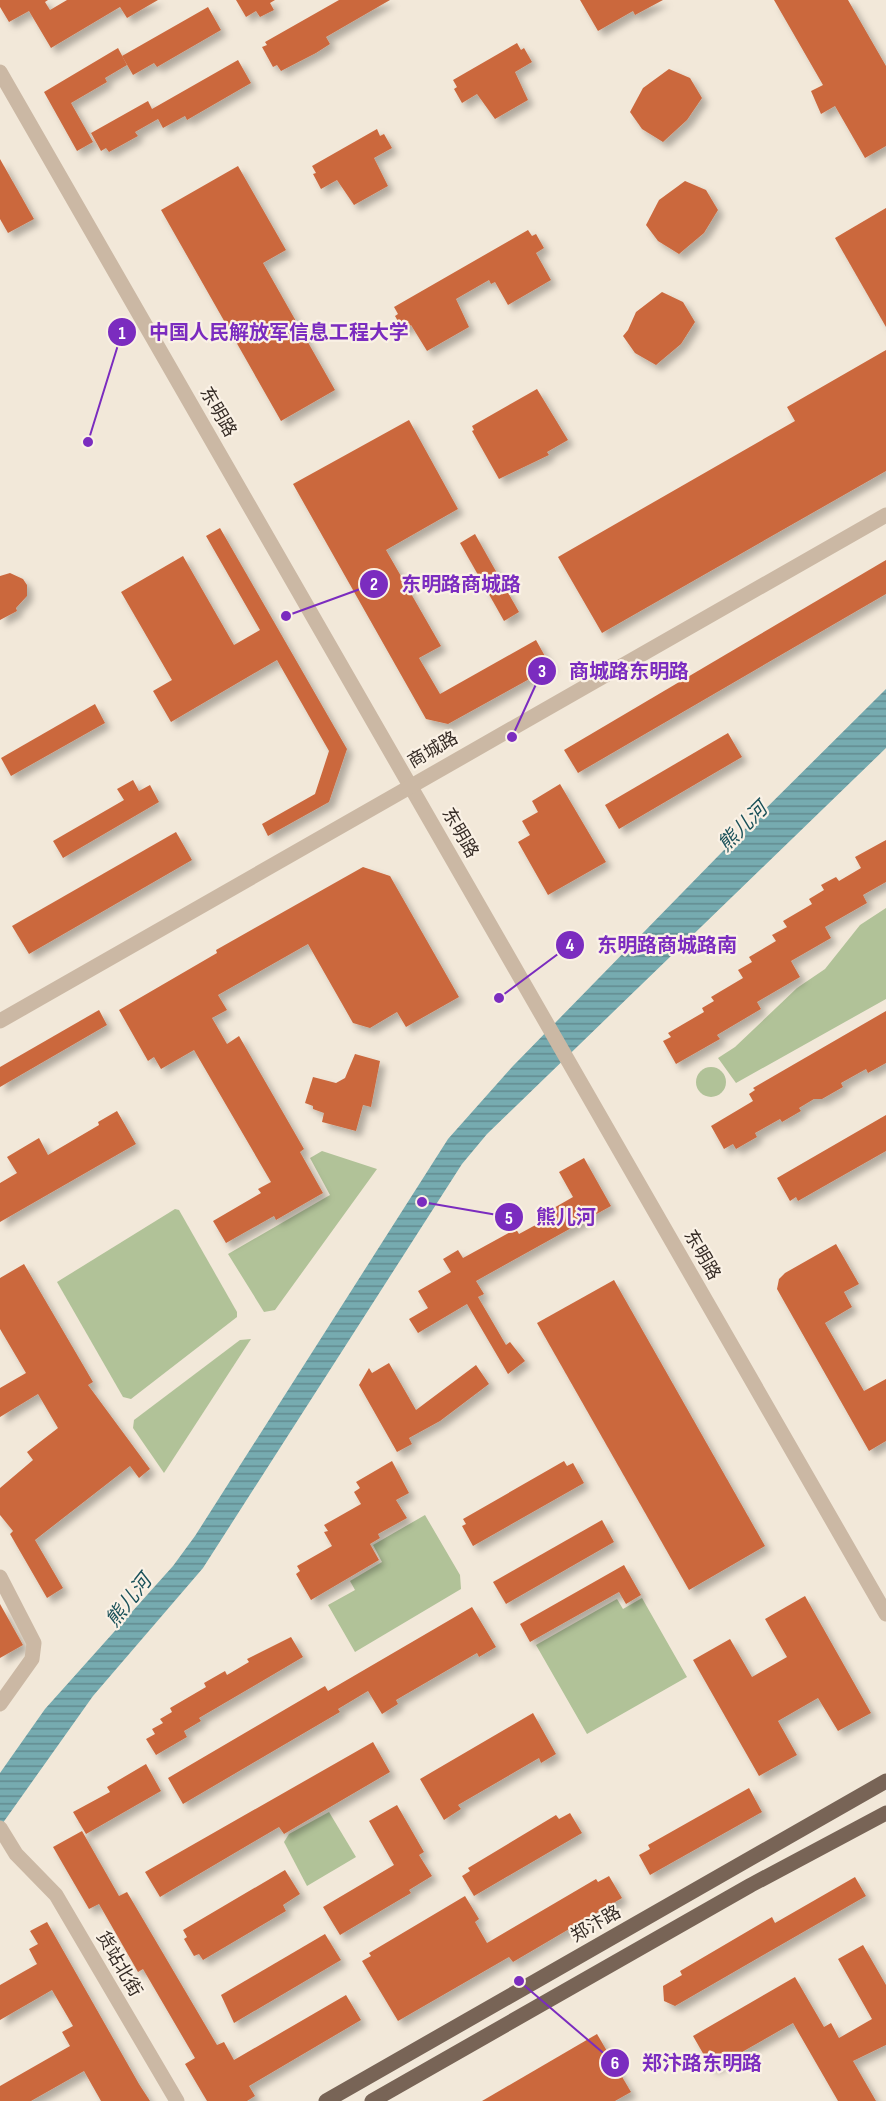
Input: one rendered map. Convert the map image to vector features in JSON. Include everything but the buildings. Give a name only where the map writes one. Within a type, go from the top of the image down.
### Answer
[{"type":"main road","name":"郑汴路","points":[[326,2101],[886,1781]]},
{"type":"main road","points":[[372,2101],[751,1885],[886,1813]]},
{"type":"street","name":"东明路","points":[[0,72],[886,1614]]},
{"type":"street","name":"商城路","points":[[0,1021],[886,515]]},
{"type":"street","points":[[0,1577],[34,1643],[32,1659],[0,1704]]},
{"type":"street","name":"货站北街","points":[[0,1828],[16,1854],[56,1895],[177,2101]]},
{"type":"green space","points":[[886,908],[886,999],[736,1083],[718,1058],[735,1047],[797,988],[825,969],[860,925]]},
{"type":"green space","points":[[711,1067],[722,1071],[726,1082],[722,1093],[711,1097],[700,1093],[696,1082],[700,1071]]},
{"type":"green space","points":[[322,1151],[377,1169],[275,1310],[264,1312],[228,1254],[330,1195],[310,1158]]},
{"type":"green space","points":[[175,1209],[179,1210],[237,1312],[237,1317],[131,1399],[123,1397],[57,1282]]},
{"type":"green space","points":[[251,1339],[164,1473],[133,1428],[134,1420],[240,1340]]},
{"type":"green space","points":[[425,1515],[460,1575],[461,1589],[355,1652],[328,1605],[355,1590],[350,1581],[382,1562],[373,1545]]},
{"type":"green space","points":[[642,1598],[687,1677],[587,1734],[536,1645],[617,1599],[623,1609]]},
{"type":"green space","points":[[329,1812],[356,1857],[307,1886],[284,1842],[289,1834]]},
{"type":"water","points":[[886,689],[886,748],[487,1134],[462,1164],[203,1568],[93,1696],[0,1827],[0,1773],[45,1709],[173,1566],[195,1536],[448,1139],[513,1066],[724,850]]},
{"type":"place","name":"中国人民解放军信息工程大学","points":[[88,442]]},
{"type":"place","name":"东明路商城路","points":[[286,616]]},
{"type":"place","name":"商城路东明路","points":[[512,737]]},
{"type":"place","name":"东明路商城路南","points":[[499,998]]},
{"type":"place","name":"熊儿河","points":[[422,1202]]},
{"type":"place","name":"郑汴路东明路","points":[[519,1981]]}]
